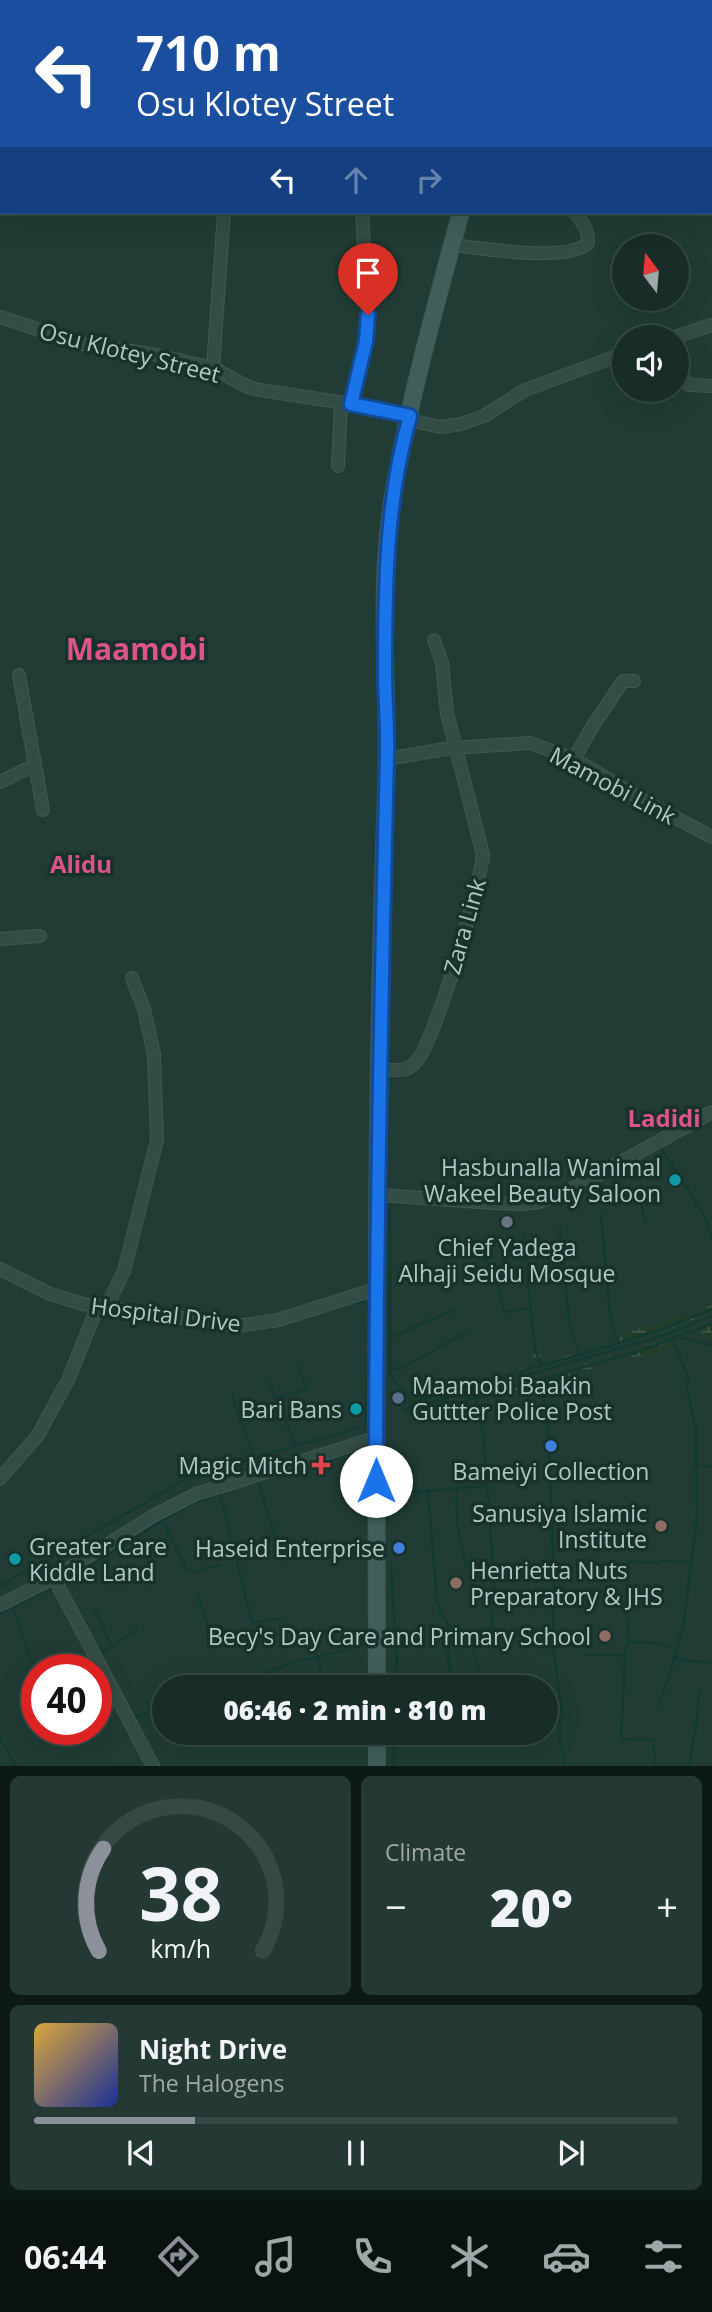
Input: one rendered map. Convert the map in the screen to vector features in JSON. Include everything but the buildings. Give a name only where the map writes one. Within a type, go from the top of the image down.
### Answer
[{"type":"street","points":[[213,368],[224,214]]},
{"type":"street","points":[[338,466],[346,404],[366,341],[368,315],[362,214]]},
{"type":"street","points":[[377,1675],[376,1289],[387,759],[387,553],[392,503],[410,418],[460,214]]},
{"type":"street","points":[[452,245],[528,253],[580,249],[588,243],[589,236],[576,214]]},
{"type":"street","name":"Osu Klotey Street","points":[[0,317],[83,344],[152,354],[213,368],[248,387],[260,390],[346,404],[441,427],[485,416],[526,390],[612,358]]},
{"type":"street","points":[[689,332],[712,325]]},
{"type":"street","points":[[689,385],[712,386]]},
{"type":"street","name":"Zara Link","points":[[380,1069],[403,1071],[414,1065],[424,1052],[455,962],[483,855],[447,713],[442,663],[433,640]]},
{"type":"street","points":[[19,675],[43,810]]},
{"type":"street","points":[[574,759],[623,681],[634,681]]},
{"type":"street","name":"Mamobi Link","points":[[387,759],[457,748],[530,743],[574,759],[712,837]]},
{"type":"street","points":[[0,782],[35,765]]},
{"type":"street","points":[[0,939],[40,936]]},
{"type":"street","points":[[0,1479],[38,1435],[68,1380],[102,1306],[124,1271],[158,1140],[154,1054],[144,1009],[132,978]]},
{"type":"street","points":[[379,1195],[493,1203],[539,1202],[578,1186],[712,1112]]},
{"type":"street","name":"Hospital Drive","points":[[0,1269],[58,1297],[196,1321],[248,1326],[278,1320],[376,1289]]},
{"type":"street","points":[[0,1605],[54,1578],[153,1516],[196,1494],[376,1438]]},
{"type":"street","points":[[54,1578],[153,1766]]},
{"type":"street","points":[[377,1745],[377,1766]]},
{"type":"green space","points":[[712,1304],[712,1312],[669,1330],[412,1404],[411,1399],[533,1366],[533,1354],[536,1352],[551,1360],[615,1343],[617,1336],[684,1314],[692,1318]]},
{"type":"green space","points":[[712,1322],[712,1348],[702,1332],[676,1342],[663,1353],[619,1359],[468,1406],[451,1407],[449,1404],[676,1337]]},
{"type":"waterway","points":[[661,1148],[705,1217],[712,1238]]},
{"type":"waterway","points":[[639,1194],[647,1224]]},
{"type":"waterway","points":[[390,1202],[390,1375],[408,1396],[411,1408]]},
{"type":"waterway","points":[[601,1215],[610,1315],[618,1343]]},
{"type":"waterway","points":[[560,1229],[569,1321],[579,1353]]},
{"type":"waterway","points":[[523,1236],[535,1350],[542,1366]]},
{"type":"waterway","points":[[483,1254],[497,1283],[504,1312],[529,1308]]},
{"type":"waterway","points":[[348,1303],[367,1302],[369,1335]]},
{"type":"waterway","points":[[413,1402],[613,1345],[712,1309]]},
{"type":"waterway","points":[[391,1337],[454,1310]]},
{"type":"waterway","points":[[405,1410],[668,1334],[712,1316]]},
{"type":"waterway","points":[[279,1326],[289,1323]]},
{"type":"waterway","points":[[452,1405],[639,1351],[712,1324]]},
{"type":"waterway","points":[[390,1369],[402,1368],[465,1333]]},
{"type":"waterway","points":[[681,1338],[712,1345]]},
{"type":"waterway","points":[[658,1706],[683,1626],[697,1520],[696,1426],[686,1382],[689,1378],[672,1340]]},
{"type":"waterway","points":[[365,1426],[369,1353]]},
{"type":"waterway","points":[[277,1398],[306,1389],[299,1367]]},
{"type":"waterway","points":[[539,1381],[548,1434],[554,1580],[553,1649],[562,1712],[559,1715],[560,1742],[566,1766]]},
{"type":"waterway","points":[[268,1382],[295,1446]]},
{"type":"waterway","points":[[232,1395],[254,1457]]},
{"type":"waterway","points":[[469,1632],[492,1626],[491,1598],[495,1593],[483,1432],[476,1398]]},
{"type":"waterway","points":[[0,1586],[181,1482],[209,1471],[358,1428]]},
{"type":"waterway","points":[[314,1464],[357,1451],[369,1453]]},
{"type":"waterway","points":[[698,1466],[712,1466]]},
{"type":"waterway","points":[[258,1481],[281,1556]]},
{"type":"waterway","points":[[415,1492],[485,1486]]},
{"type":"waterway","points":[[456,1488],[458,1528],[466,1568]]},
{"type":"waterway","points":[[428,1491],[437,1602],[452,1628],[469,1632],[479,1675]]},
{"type":"waterway","points":[[220,1493],[252,1623],[282,1618]]},
{"type":"waterway","points":[[73,1601],[64,1582],[163,1520],[218,1494]]},
{"type":"waterway","points":[[163,1520],[186,1569],[195,1572],[218,1565]]},
{"type":"waterway","points":[[655,1766],[653,1740],[621,1739],[625,1655],[629,1638],[626,1603],[629,1561],[691,1562]]},
{"type":"waterway","points":[[391,1564],[396,1675]]},
{"type":"waterway","points":[[0,1614],[54,1587]]},
{"type":"waterway","points":[[198,1595],[209,1631]]},
{"type":"waterway","points":[[13,1608],[29,1654]]},
{"type":"waterway","points":[[95,1610],[111,1645]]},
{"type":"waterway","points":[[449,1625],[447,1631],[450,1675]]},
{"type":"waterway","points":[[99,1654],[137,1630]]},
{"type":"waterway","points":[[628,1642],[659,1644],[676,1650]]},
{"type":"waterway","points":[[260,1675],[295,1662],[345,1650]]},
{"type":"waterway","points":[[586,1655],[625,1655]]},
{"type":"waterway","points":[[318,1656],[321,1672]]},
{"type":"waterway","points":[[674,1657],[712,1663]]},
{"type":"waterway","points":[[689,1766],[699,1691]]},
{"type":"waterway","points":[[132,1718],[152,1711]]},
{"type":"waterway","points":[[0,1738],[15,1766]]},
{"type":"waterway","points":[[393,1766],[394,1745]]},
{"type":"place","name":"Hasbunalla Wanimal Wakeel Beauty Saloon","points":[[675,1180]]},
{"type":"place","name":"Chief Yadega Alhaji Seidu Mosque","points":[[507,1222]]},
{"type":"place","name":"Maamobi Baakin Guttter Police Post","points":[[398,1398]]},
{"type":"place","name":"Bari Bans","points":[[356,1409]]},
{"type":"place","name":"Bameiyi Collection","points":[[551,1446]]},
{"type":"place","name":"Magic Mitch","points":[[321,1465]]},
{"type":"place","name":"Sanusiya Islamic Institute","points":[[661,1526]]},
{"type":"place","name":"Haseid Enterprise","points":[[399,1548]]},
{"type":"place","name":"Greater Care Kiddle Land","points":[[15,1559]]},
{"type":"place","name":"Henrietta Nuts Preparatory & JHS","points":[[456,1583]]},
{"type":"place","name":"Becy's Day Care and Primary School","points":[[605,1636]]},
{"type":"district","name":"Maamobi","points":[[136,648]]},
{"type":"district","name":"Alidu","points":[[81,863]]},
{"type":"district","name":"Ladidi","points":[[664,1117]]},
{"type":"route","points":[[368,315],[366,341],[351,404],[410,416],[392,503],[387,553],[387,754],[376,1289],[376,1481]]}]
